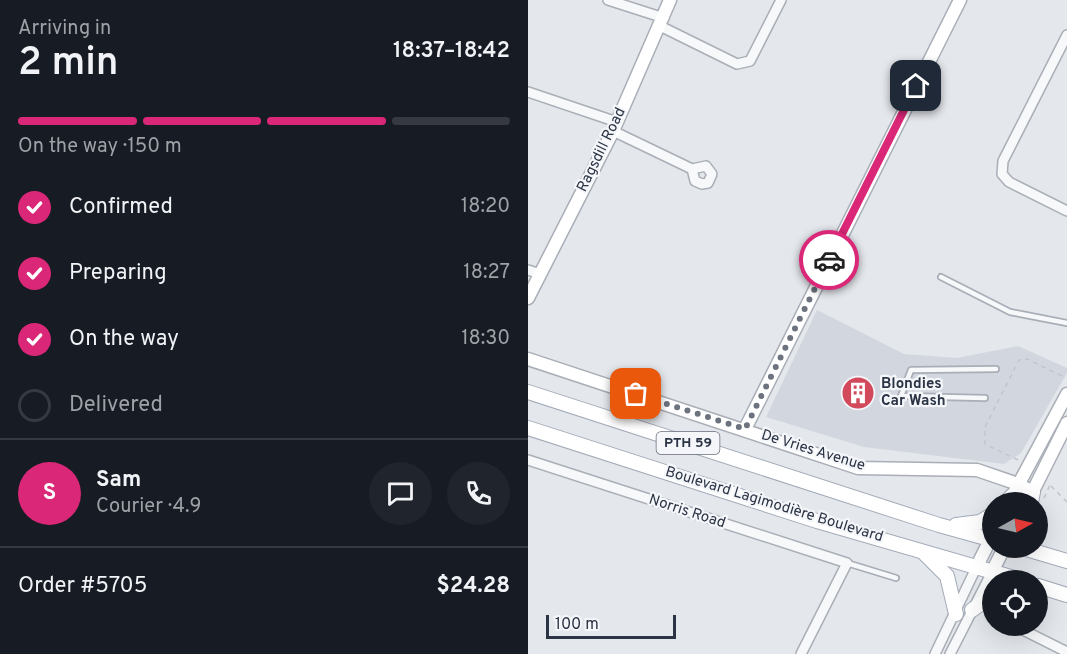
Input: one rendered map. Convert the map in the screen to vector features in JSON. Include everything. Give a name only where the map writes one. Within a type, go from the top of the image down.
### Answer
[{"type":"main road","name":"Boulevard Lagimodière Boulevard","points":[[528,392],[939,525],[982,535]]},
{"type":"main road","name":"Boulevard Lagimodière Boulevard","points":[[528,428],[817,521],[984,570]]},
{"type":"main road","points":[[939,525],[968,525],[982,521]]},
{"type":"main road","points":[[920,550],[947,576],[956,614]]},
{"type":"main road","points":[[1048,550],[1067,560]]},
{"type":"main road","points":[[1048,555],[1067,560]]},
{"type":"main road","points":[[1048,589],[1067,595]]},
{"type":"main road","points":[[972,610],[982,603]]},
{"type":"street","points":[[608,0],[662,22],[737,64],[750,61],[781,0]]},
{"type":"street","name":"Ragsdill Road","points":[[528,298],[534,272],[615,127],[670,0]]},
{"type":"street","points":[[745,429],[960,0]]},
{"type":"street","points":[[1067,35],[1003,161],[1002,174],[1009,182],[1067,211]]},
{"type":"street","points":[[528,92],[615,127],[692,169]]},
{"type":"street","name":"De Vries Avenue","points":[[528,359],[858,468],[971,470],[1005,492]]},
{"type":"street","points":[[1013,492],[1067,394]]},
{"type":"street","points":[[1033,492],[1066,424]]},
{"type":"street","name":"Norris Road","points":[[528,460],[847,563]]},
{"type":"street","points":[[935,654],[982,556]]},
{"type":"street","points":[[801,654],[847,563]]},
{"type":"street","points":[[950,654],[982,591]]},
{"type":"street","points":[[1035,636],[1067,652]]},
{"type":"lane","points":[[941,278],[1010,312],[1067,323]]},
{"type":"lane","points":[[985,398],[902,396],[911,370],[996,369]]},
{"type":"lane","points":[[1052,418],[1066,424]]},
{"type":"lane","points":[[847,563],[896,578]]},
{"type":"path","points":[[1018,460],[985,444],[985,427],[1019,360],[1027,359],[1062,376]]},
{"type":"path","points":[[1047,492],[1050,485],[1060,492],[1067,502]]},
{"type":"shaded area","points":[[817,310],[904,354],[957,358],[1018,346],[1067,368],[1067,373],[1021,453],[1004,464],[864,447],[766,417]]},
{"type":"way so far","points":[[636,394],[745,429],[829,260]]},
{"type":"place","name":"Blondies Car Wash","points":[[858,393]]},
{"type":"route","points":[[829,260],[916,86]]}]
